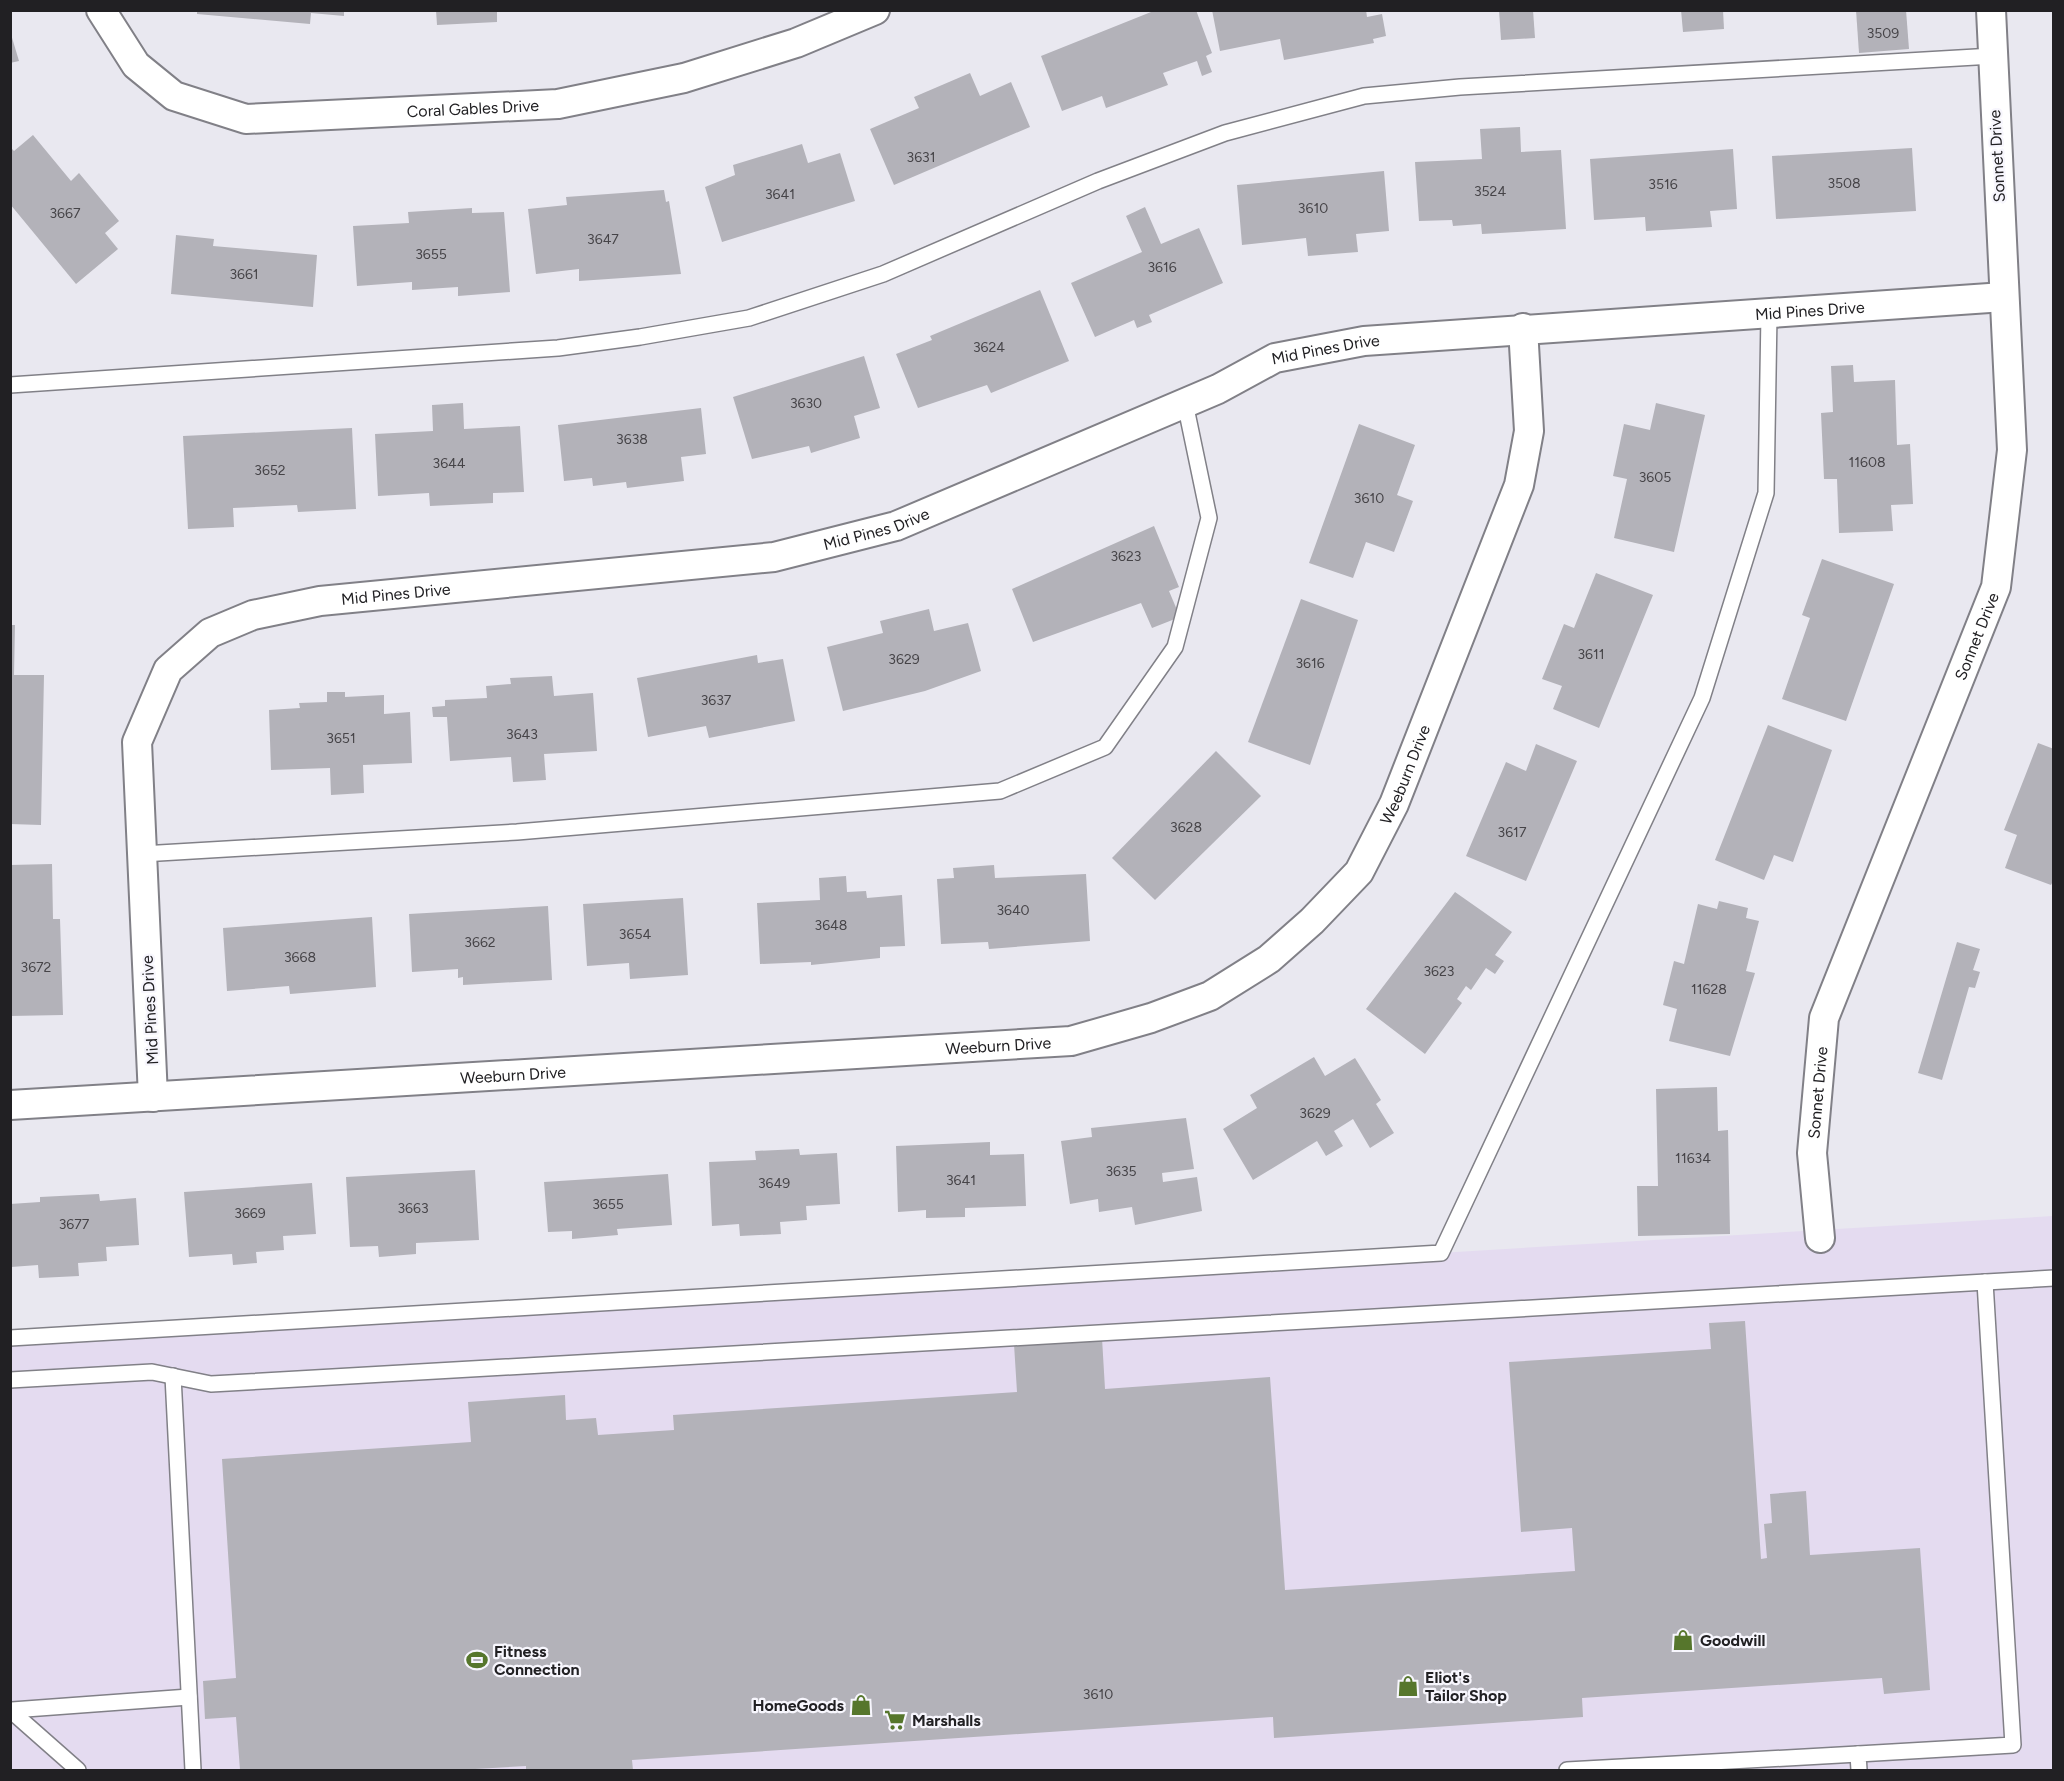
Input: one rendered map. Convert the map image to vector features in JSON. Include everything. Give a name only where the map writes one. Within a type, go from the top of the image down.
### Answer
[{"type":"street","name":"Coral Gables Drive","points":[[102,10],[136,65],[174,96],[246,119],[558,104],[684,78],[796,44],[875,10]]},
{"type":"street","name":"Sonnet Drive","points":[[1820,1238],[1812,1153],[1824,1018],[1996,587],[2012,450],[1991,10]]},
{"type":"street","name":"Mid Pines Drive","points":[[153,1097],[137,742],[168,670],[210,633],[253,615],[320,601],[774,557],[896,526],[1218,389],[1275,358],[1364,341],[1523,328],[1769,314],[2004,297]]},
{"type":"street","name":"Weeburn Drive","points":[[10,1105],[1071,1041],[1151,1018],[1210,996],[1269,959],[1312,921],[1359,872],[1394,804],[1519,485],[1529,431],[1523,328]]},
{"type":"lane","points":[[10,385],[558,348],[640,337],[749,318],[883,274],[1098,181],[1225,134],[1364,96],[1472,87],[1993,56]]},
{"type":"lane","points":[[10,1338],[1441,1253],[1702,698],[1766,493],[1769,314]]},
{"type":"lane","points":[[142,854],[517,832],[1000,791],[1105,747],[1175,647],[1209,518],[1185,403]]},
{"type":"lane","points":[[10,1380],[152,1372],[211,1384],[2054,1278]]},
{"type":"lane","points":[[1567,1770],[2013,1745],[1985,1282]]},
{"type":"lane","points":[[173,1376],[193,1770]]},
{"type":"lane","points":[[11,1710],[189,1697]]},
{"type":"lane","points":[[11,1710],[78,1770]]},
{"type":"lane","points":[[1858,1754],[1859,1770]]},
{"type":"shaded area","points":[[2053,1216],[2053,1770],[11,1770],[11,1339]]},
{"type":"building","points":[[197,10],[344,10],[344,16],[311,13],[310,24],[197,14]]},
{"type":"building","points":[[436,10],[497,10],[497,22],[437,25]]},
{"type":"building","points":[[1156,10],[1196,10],[1212,53],[1206,56],[1212,72],[1202,76],[1197,61],[1163,73],[1168,85],[1106,108],[1102,96],[1062,111],[1041,56]]},
{"type":"building","points":[[1212,10],[1366,10],[1367,17],[1382,14],[1386,36],[1373,39],[1374,43],[1284,60],[1280,39],[1220,51]]},
{"type":"building","points":[[1499,10],[1533,10],[1535,38],[1501,40]]},
{"type":"building","points":[[1681,10],[1723,10],[1724,29],[1683,32]]},
{"type":"building","points":[[1856,10],[1906,10],[1909,49],[1859,53]]},
{"type":"building","points":[[10,31],[19,61],[10,63]]},
{"type":"building","points":[[970,73],[980,96],[1011,82],[1030,127],[894,185],[870,129],[919,108],[914,97]]},
{"type":"building","points":[[1520,127],[1521,152],[1561,150],[1566,229],[1482,234],[1481,224],[1453,226],[1452,220],[1419,221],[1415,162],[1482,159],[1480,129]]},
{"type":"building","points":[[33,135],[71,181],[79,173],[119,221],[105,233],[118,249],[76,284],[10,204],[10,147],[14,151]]},
{"type":"building","points":[[802,144],[808,163],[840,153],[855,201],[722,242],[705,187],[735,175],[733,165]]},
{"type":"building","points":[[1912,148],[1916,211],[1776,219],[1772,156]]},
{"type":"building","points":[[1733,149],[1737,209],[1710,211],[1712,227],[1646,231],[1645,217],[1594,220],[1590,159]]},
{"type":"building","points":[[1384,171],[1389,231],[1356,234],[1358,252],[1308,256],[1306,238],[1242,245],[1237,185]]},
{"type":"building","points":[[664,190],[666,202],[669,201],[681,274],[579,281],[579,269],[536,274],[528,209],[567,205],[566,197]]},
{"type":"building","points":[[1145,207],[1161,244],[1199,228],[1223,283],[1149,315],[1152,322],[1137,328],[1134,320],[1095,337],[1071,283],[1142,252],[1126,216]]},
{"type":"building","points":[[472,208],[472,213],[504,212],[510,292],[458,296],[458,287],[412,290],[412,282],[357,286],[353,226],[409,223],[408,212]]},
{"type":"building","points":[[176,235],[214,239],[213,246],[317,255],[313,307],[171,294]]},
{"type":"building","points":[[1040,290],[1069,361],[991,393],[987,385],[918,408],[896,354],[932,340],[930,336]]},
{"type":"building","points":[[864,356],[880,408],[854,416],[860,438],[811,453],[809,446],[752,459],[733,397]]},
{"type":"building","points":[[1853,365],[1854,382],[1895,380],[1897,445],[1910,444],[1913,504],[1891,505],[1893,531],[1839,533],[1837,479],[1824,479],[1821,413],[1833,412],[1831,366]]},
{"type":"building","points":[[463,403],[464,429],[520,426],[524,492],[493,493],[493,503],[430,506],[429,493],[378,496],[375,434],[433,431],[432,405]]},
{"type":"building","points":[[1656,403],[1705,415],[1674,552],[1614,538],[1627,479],[1613,476],[1624,424],[1650,430]]},
{"type":"building","points":[[701,408],[706,454],[681,457],[684,481],[627,488],[626,482],[593,486],[592,478],[564,481],[558,425]]},
{"type":"building","points":[[1359,424],[1415,445],[1397,495],[1413,501],[1394,552],[1366,542],[1353,578],[1309,563]]},
{"type":"building","points":[[352,428],[356,509],[298,512],[297,505],[233,508],[234,527],[188,529],[183,436]]},
{"type":"building","points":[[1154,526],[1179,587],[1169,591],[1180,617],[1152,628],[1141,603],[1033,642],[1012,589]]},
{"type":"building","points":[[1822,559],[1894,584],[1846,721],[1782,699],[1810,618],[1802,615]]},
{"type":"building","points":[[1596,573],[1653,595],[1599,728],[1553,709],[1562,686],[1542,679],[1564,624],[1574,628]]},
{"type":"building","points":[[1301,599],[1358,620],[1310,765],[1248,742]]},
{"type":"building","points":[[929,609],[934,631],[968,623],[981,671],[925,691],[843,711],[827,647],[883,633],[880,621]]},
{"type":"building","points":[[10,625],[15,625],[14,675],[44,675],[41,825],[10,824]]},
{"type":"building","points":[[757,655],[758,663],[783,659],[795,721],[709,738],[706,726],[648,737],[637,678]]},
{"type":"building","points":[[552,676],[554,696],[593,693],[597,751],[544,754],[546,780],[513,782],[511,757],[450,761],[447,717],[433,717],[432,707],[445,706],[445,700],[487,698],[486,686],[511,684],[510,678]]},
{"type":"building","points":[[327,692],[345,692],[345,697],[384,695],[384,714],[410,712],[412,763],[363,765],[364,793],[331,795],[330,768],[271,770],[269,710],[300,708],[299,703],[327,702]]},
{"type":"building","points":[[1768,725],[1832,750],[1793,862],[1774,855],[1764,880],[1715,860]]},
{"type":"building","points":[[2038,743],[2054,749],[2054,879],[2051,885],[2005,868],[2017,835],[2004,830]]},
{"type":"building","points":[[1536,744],[1577,761],[1526,881],[1466,856],[1506,762],[1526,771]]},
{"type":"building","points":[[1216,751],[1261,796],[1155,900],[1112,858]]},
{"type":"building","points":[[52,864],[53,919],[60,919],[63,1015],[10,1016],[10,865]]},
{"type":"building","points":[[994,865],[995,878],[1086,874],[1090,941],[989,949],[988,942],[941,944],[937,879],[954,878],[953,868]]},
{"type":"building","points":[[846,876],[847,892],[866,891],[867,898],[902,895],[905,946],[880,947],[880,958],[811,965],[811,962],[760,964],[757,903],[820,900],[819,878]]},
{"type":"building","points":[[1455,892],[1512,932],[1495,955],[1504,961],[1495,974],[1486,968],[1471,990],[1466,986],[1457,999],[1462,1003],[1425,1054],[1366,1009]]},
{"type":"building","points":[[683,898],[688,975],[630,979],[629,963],[587,966],[583,904]]},
{"type":"building","points":[[1719,901],[1748,908],[1746,918],[1759,921],[1746,971],[1755,973],[1730,1056],[1669,1041],[1677,1009],[1663,1005],[1674,961],[1684,964],[1698,904],[1717,909]]},
{"type":"building","points":[[548,906],[552,980],[463,985],[463,977],[458,978],[458,969],[412,972],[409,914]]},
{"type":"building","points":[[372,917],[376,987],[290,994],[289,986],[227,991],[223,928]]},
{"type":"building","points":[[1957,942],[1980,949],[1973,970],[1980,972],[1975,988],[1969,987],[1942,1080],[1918,1073]]},
{"type":"building","points":[[1314,1057],[1325,1076],[1355,1058],[1381,1100],[1376,1104],[1394,1133],[1370,1148],[1353,1119],[1334,1131],[1343,1146],[1326,1156],[1317,1141],[1253,1180],[1223,1129],[1257,1108],[1250,1095]]},
{"type":"building","points":[[1717,1087],[1718,1131],[1728,1130],[1730,1234],[1638,1236],[1637,1186],[1658,1186],[1656,1089]]},
{"type":"building","points":[[1186,1118],[1194,1169],[1162,1173],[1163,1182],[1197,1177],[1202,1211],[1135,1225],[1132,1207],[1099,1212],[1098,1199],[1070,1204],[1061,1141],[1092,1137],[1091,1128]]},
{"type":"building","points":[[990,1142],[990,1155],[1024,1154],[1026,1206],[965,1208],[965,1217],[926,1218],[926,1210],[898,1212],[896,1146]]},
{"type":"building","points":[[799,1149],[800,1155],[837,1153],[840,1204],[806,1206],[807,1220],[780,1222],[781,1234],[740,1236],[739,1224],[712,1226],[709,1162],[756,1160],[755,1151]]},
{"type":"building","points":[[475,1170],[479,1240],[416,1243],[416,1254],[379,1257],[378,1246],[350,1247],[346,1177]]},
{"type":"building","points":[[668,1174],[672,1225],[617,1229],[618,1235],[572,1239],[572,1231],[548,1232],[544,1182]]},
{"type":"building","points":[[312,1183],[316,1234],[283,1236],[284,1250],[256,1252],[257,1263],[233,1265],[232,1254],[189,1257],[184,1192]]},
{"type":"building","points":[[99,1194],[100,1201],[136,1198],[139,1245],[106,1247],[107,1261],[78,1263],[79,1276],[39,1278],[38,1265],[11,1267],[10,1204],[40,1202],[40,1197]]},
{"type":"building","points":[[1745,1321],[1761,1559],[1767,1558],[1764,1524],[1772,1523],[1770,1494],[1806,1491],[1810,1555],[1920,1548],[1930,1690],[1884,1694],[1882,1678],[1582,1698],[1583,1717],[1274,1738],[1273,1717],[632,1760],[633,1770],[526,1770],[526,1766],[458,1770],[240,1770],[236,1717],[205,1719],[203,1681],[236,1678],[222,1459],[471,1442],[468,1402],[565,1395],[566,1420],[596,1418],[598,1435],[674,1430],[673,1415],[1017,1392],[1014,1344],[1102,1338],[1105,1389],[1270,1377],[1285,1590],[1575,1571],[1572,1528],[1521,1532],[1509,1362],[1711,1349],[1709,1323]]},
{"type":"place","name":"Goodwill","points":[[1683,1640]]},
{"type":"place","name":"Fitness Connection","points":[[477,1660]]},
{"type":"place","name":"Eliot's Tailor Shop","points":[[1408,1686]]},
{"type":"place","name":"HomeGoods","points":[[861,1705]]},
{"type":"place","name":"Marshalls","points":[[895,1720]]}]
